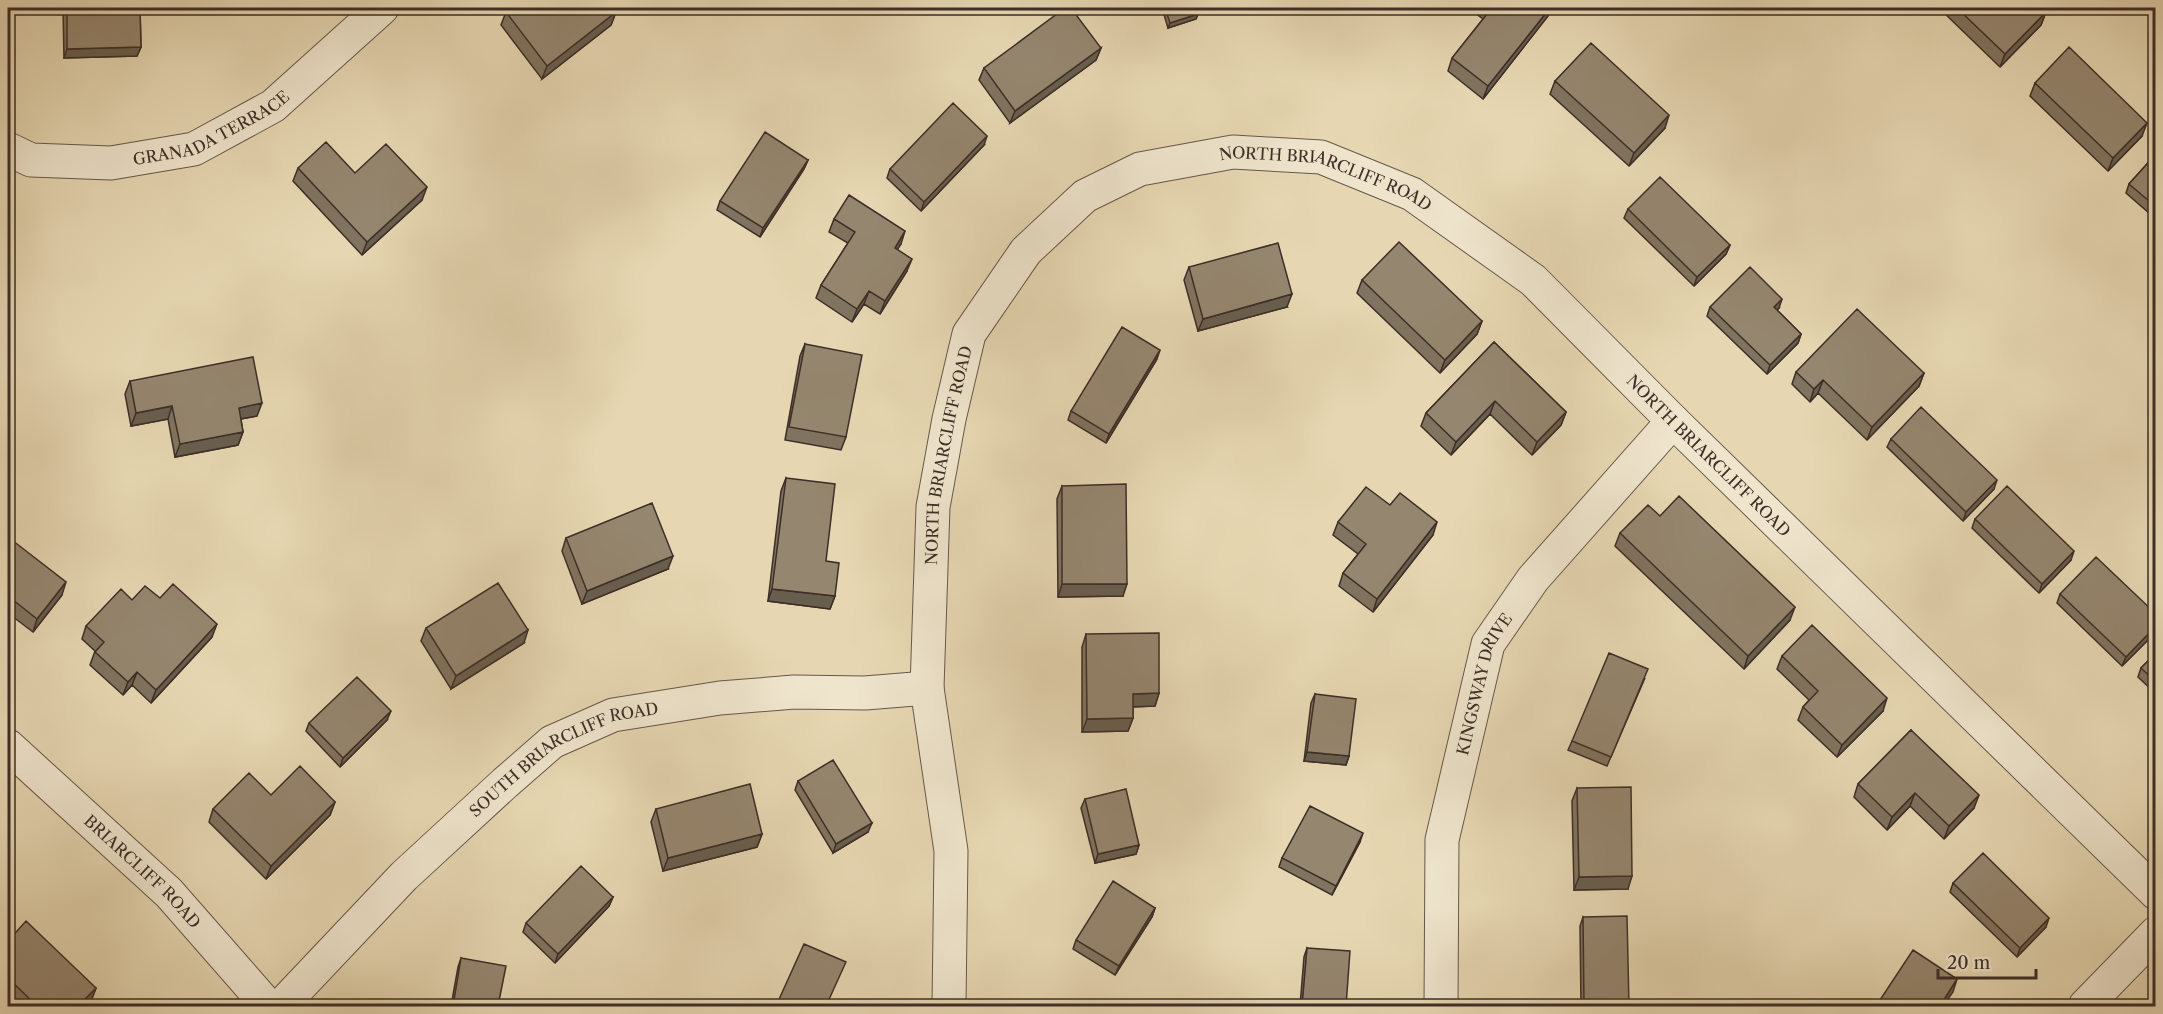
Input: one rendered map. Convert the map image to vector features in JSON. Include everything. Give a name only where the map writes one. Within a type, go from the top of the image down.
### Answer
[{"type":"street","name":"GRANADA TERRACE","points":[[8,149],[31,160],[111,163],[194,149],[273,106],[382,8]]},
{"type":"street","name":"NORTH BRIARCLIFF ROAD","points":[[949,1006],[951,851],[927,688],[933,507],[949,419],[969,334],[1026,251],[1085,196],[1140,170],[1233,152],[1321,157],[1412,194],[1533,280],[1673,422],[2156,893]]},
{"type":"street","name":"KINGSWAY DRIVE","points":[[1440,1006],[1442,840],[1488,644],[1533,579],[1673,422]]},
{"type":"street","name":"SOUTH BRIARCLIFF ROAD","points":[[281,1006],[404,876],[552,742],[613,715],[720,698],[794,692],[865,693],[927,688]]},
{"type":"street","name":"BRIARCLIFF ROAD","points":[[8,746],[169,893],[268,1006]]},
{"type":"street","points":[[2085,1006],[2156,933]]},
{"type":"building","points":[[67,8],[140,8],[141,47],[67,49]]},
{"type":"building","points":[[512,8],[612,8],[616,12],[547,66],[506,12]]},
{"type":"building","points":[[1065,8],[1071,8],[1101,48],[1015,111],[984,68]]},
{"type":"building","points":[[1165,8],[1196,8],[1198,14],[1170,23]]},
{"type":"building","points":[[1490,8],[1550,8],[1488,86],[1452,58]]},
{"type":"building","points":[[1957,8],[2041,8],[2046,12],[2005,54]]},
{"type":"building","points":[[1591,43],[1669,115],[1634,153],[1555,81]]},
{"type":"building","points":[[2069,47],[2147,123],[2113,158],[2035,83]]},
{"type":"building","points":[[953,103],[987,136],[924,202],[890,169]]},
{"type":"building","points":[[765,132],[808,160],[763,228],[720,201]]},
{"type":"building","points":[[326,142],[355,173],[386,144],[427,187],[367,242],[298,168]]},
{"type":"building","points":[[2156,154],[2156,207],[2129,184]]},
{"type":"building","points":[[1660,177],[1730,245],[1697,277],[1628,209]]},
{"type":"building","points":[[849,195],[905,231],[895,248],[912,259],[885,301],[869,291],[857,309],[821,285],[855,232],[834,219]]},
{"type":"building","points":[[1399,242],[1482,321],[1445,360],[1362,280]]},
{"type":"building","points":[[1278,243],[1292,294],[1203,319],[1189,267]]},
{"type":"building","points":[[1750,267],[1782,299],[1774,307],[1801,334],[1770,365],[1710,307]]},
{"type":"building","points":[[1857,309],[1924,373],[1872,427],[1823,380],[1814,389],[1796,372]]},
{"type":"building","points":[[1122,327],[1160,350],[1109,434],[1071,411]]},
{"type":"building","points":[[1494,342],[1566,412],[1537,442],[1495,401],[1456,442],[1426,413]]},
{"type":"building","points":[[805,344],[862,355],[846,437],[789,427]]},
{"type":"building","points":[[253,357],[262,403],[239,408],[243,432],[180,444],[172,406],[136,413],[130,381]]},
{"type":"building","points":[[1921,407],[1997,480],[1966,512],[1891,439]]},
{"type":"building","points":[[786,478],[835,484],[826,561],[839,563],[835,596],[772,589]]},
{"type":"building","points":[[1126,484],[1127,584],[1062,584],[1062,486]]},
{"type":"building","points":[[2007,486],[2074,551],[2042,584],[1975,519]]},
{"type":"building","points":[[1366,487],[1390,505],[1400,493],[1437,522],[1377,599],[1343,573],[1366,544],[1338,522]]},
{"type":"building","points":[[1679,496],[1795,607],[1748,656],[1620,533],[1648,505],[1660,516]]},
{"type":"building","points":[[652,503],[673,556],[587,591],[566,538]]},
{"type":"building","points":[[8,537],[66,582],[37,619],[8,596]]},
{"type":"building","points":[[2096,557],[2156,614],[2156,626],[2126,657],[2060,594]]},
{"type":"building","points":[[498,583],[528,630],[456,676],[426,628]]},
{"type":"building","points":[[173,584],[217,624],[156,690],[137,672],[128,682],[95,652],[104,642],[86,626],[121,589],[132,600],[145,586],[160,598]]},
{"type":"building","points":[[1812,625],[1887,698],[1842,745],[1803,707],[1818,691],[1782,656]]},
{"type":"building","points":[[1159,633],[1159,693],[1133,694],[1133,718],[1087,719],[1086,634]]},
{"type":"building","points":[[1609,653],[1648,669],[1611,757],[1572,741]]},
{"type":"building","points":[[2156,653],[2156,682],[2141,668]]},
{"type":"building","points":[[357,677],[391,711],[343,758],[309,723]]},
{"type":"building","points":[[1315,694],[1356,699],[1349,756],[1307,752]]},
{"type":"building","points":[[1911,730],[1979,795],[1949,826],[1915,793],[1892,817],[1858,784]]},
{"type":"building","points":[[833,760],[872,823],[836,844],[798,781]]},
{"type":"building","points":[[300,766],[335,802],[271,866],[213,809],[249,773],[271,795]]},
{"type":"building","points":[[750,784],[762,834],[668,858],[656,809]]},
{"type":"building","points":[[1631,787],[1632,876],[1579,877],[1577,788]]},
{"type":"building","points":[[1126,789],[1139,845],[1098,854],[1085,799]]},
{"type":"building","points":[[1310,806],[1363,833],[1336,886],[1282,858]]},
{"type":"building","points":[[1983,853],[2049,918],[2020,948],[1953,883]]},
{"type":"building","points":[[581,866],[613,897],[558,954],[526,923]]},
{"type":"building","points":[[1113,881],[1155,908],[1119,966],[1076,940]]},
{"type":"building","points":[[1627,916],[1629,1006],[1584,1006],[1583,917]]},
{"type":"building","points":[[26,921],[96,988],[78,1006],[37,1006],[8,978],[8,941]]},
{"type":"building","points":[[804,944],[846,962],[826,1006],[776,1006]]},
{"type":"building","points":[[1307,948],[1350,951],[1346,1006],[1302,1006]]},
{"type":"building","points":[[1913,950],[1957,979],[1940,1006],[1876,1006]]},
{"type":"building","points":[[461,958],[506,966],[498,1006],[453,1006]]}]
